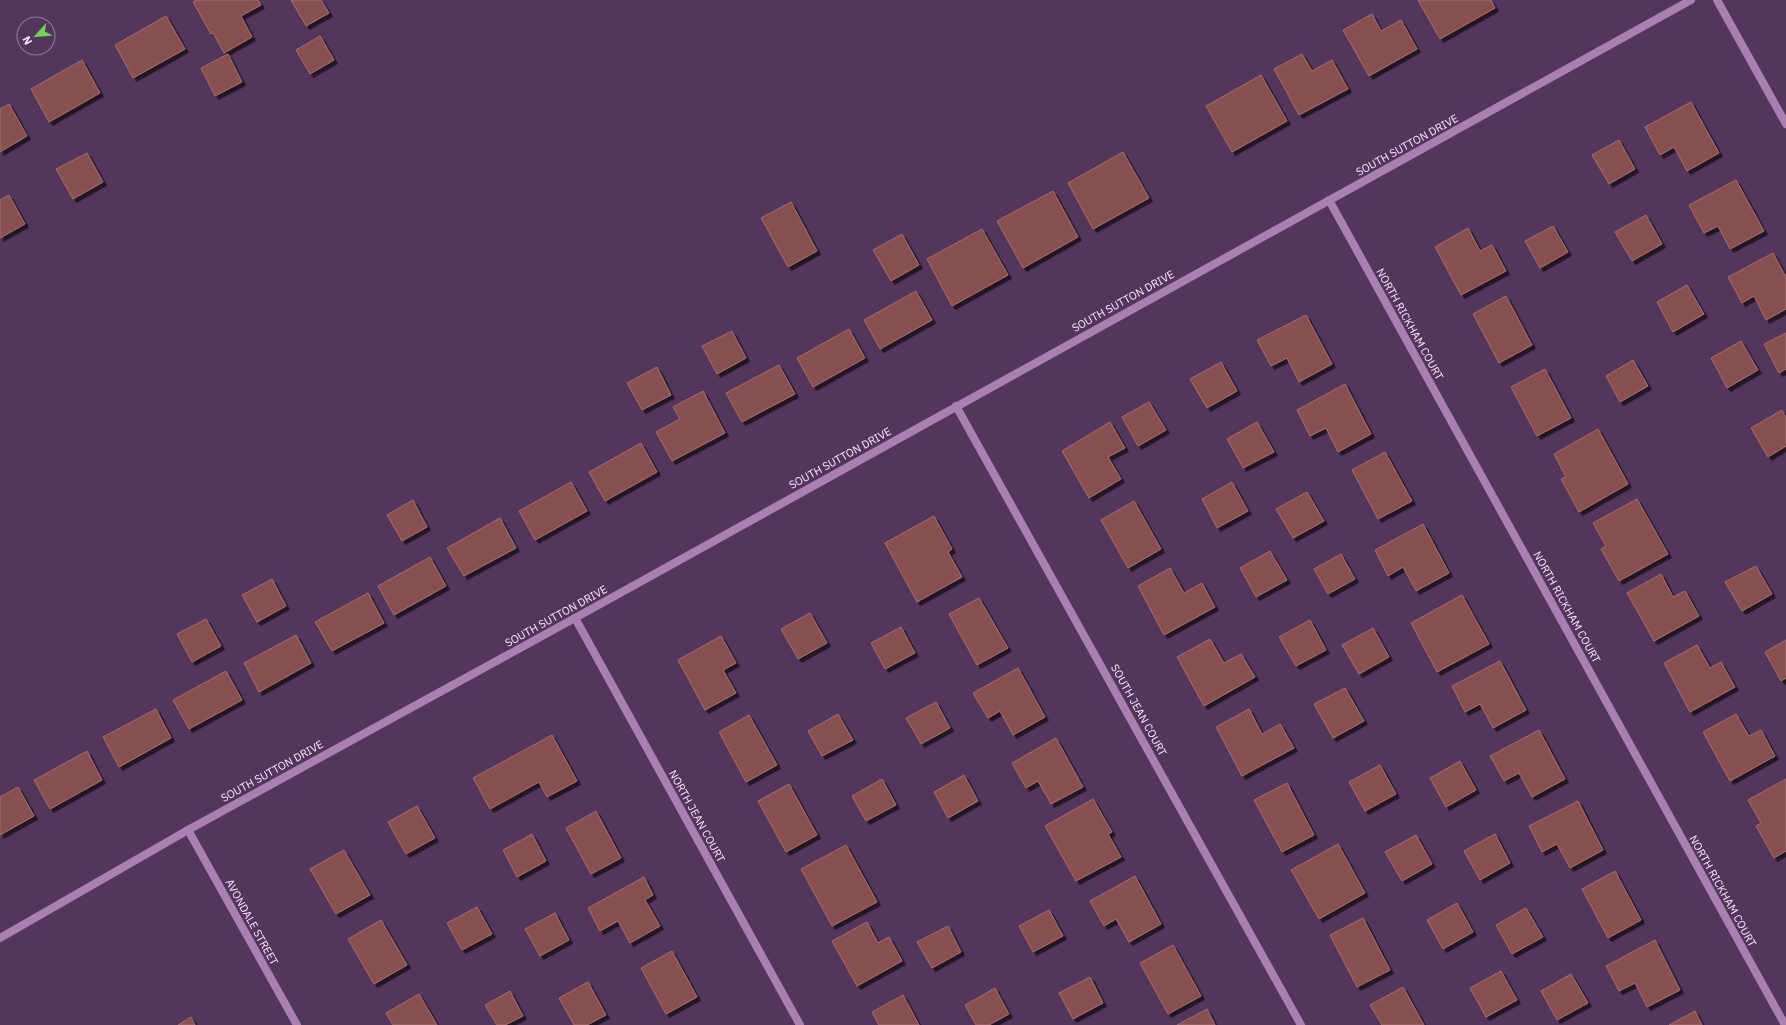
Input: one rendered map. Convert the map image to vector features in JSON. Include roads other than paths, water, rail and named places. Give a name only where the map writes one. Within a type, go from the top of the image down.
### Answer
[{"type":"street","name":"SOUTH SUTTON DRIVE","points":[[0,938],[188,830],[575,618],[1691,0]]},
{"type":"street","points":[[1717,0],[1786,124]]},
{"type":"street","name":"NORTH RICKHAM COURT","points":[[1329,200],[1785,1025]]},
{"type":"street","name":"SOUTH JEAN COURT","points":[[956,406],[1301,1025]]},
{"type":"street","name":"NORTH JEAN COURT","points":[[575,618],[800,1025]]},
{"type":"street","name":"AVONDALE STREET","points":[[188,830],[297,1025]]}]
